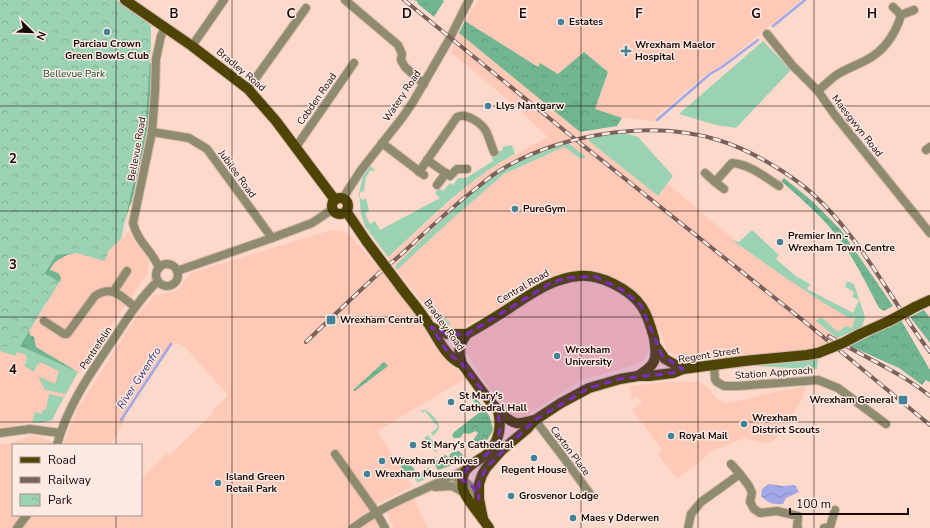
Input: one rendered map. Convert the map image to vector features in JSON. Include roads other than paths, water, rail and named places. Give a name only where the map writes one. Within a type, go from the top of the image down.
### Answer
[{"type":"main road","name":"Bradley Road","points":[[132,2],[248,89],[276,121],[337,202],[339,213],[346,211],[449,354],[456,362],[462,364],[498,411],[516,423],[535,420]]},
{"type":"main road","name":"Central Road","points":[[467,334],[549,284],[572,277],[594,276],[610,282],[623,290],[641,305],[647,316],[655,345],[654,361],[638,376]]},
{"type":"main road","name":"Regent Street","points":[[483,519],[479,499],[479,484],[486,468],[502,450],[527,429],[535,420],[561,403],[589,388],[614,380],[673,373],[683,369],[744,361],[807,356],[843,342],[929,301]]},
{"type":"main road","points":[[430,327],[448,334],[467,334]]},
{"type":"main road","points":[[462,364],[459,356],[459,349],[461,342],[467,334]]},
{"type":"main road","name":"Central Road","points":[[655,345],[665,359],[683,369]]},
{"type":"main road","points":[[489,528],[463,492],[462,480],[466,469],[487,454],[496,442],[499,434],[500,423],[498,411]]},
{"type":"main road","points":[[487,454],[502,450]]},
{"type":"street","points":[[192,46],[224,0]]},
{"type":"street","points":[[345,0],[398,45],[402,54],[401,60],[405,67],[424,84]]},
{"type":"street","name":"Watery Road","points":[[177,270],[312,223],[337,202],[402,118],[424,84],[469,0]]},
{"type":"street","points":[[893,7],[901,15]]},
{"type":"street","points":[[248,89],[306,8]]},
{"type":"street","points":[[901,15],[914,10]]},
{"type":"street","points":[[818,91],[835,76],[873,56],[883,48],[892,35],[901,15]]},
{"type":"street","name":"Bellevue Road","points":[[159,268],[156,258],[144,246],[136,234],[133,223],[152,132],[156,59],[161,36],[166,27]]},
{"type":"street","name":"Maesgwyn Road","points":[[767,34],[792,65],[818,91],[834,114],[930,232]]},
{"type":"street","name":"Cobden Road","points":[[296,147],[354,63]]},
{"type":"street","points":[[382,143],[421,174],[427,160],[457,117],[465,115],[485,130],[494,152]]},
{"type":"street","name":"Jubilee Road","points":[[152,132],[188,138],[207,149],[272,238]]},
{"type":"street","points":[[427,160],[450,176],[457,169],[467,168]]},
{"type":"street","points":[[715,182],[732,163],[739,163],[753,169],[779,186]]},
{"type":"street","points":[[437,185],[446,173]]},
{"type":"street","points":[[705,173],[724,189]]},
{"type":"street","points":[[169,264],[177,270],[177,280],[173,284],[166,286],[160,283],[156,274],[159,268],[162,265],[169,264]]},
{"type":"street","points":[[113,292],[127,271]]},
{"type":"street","name":"Pentrefelin","points":[[57,444],[64,422],[82,386],[135,307],[151,287],[158,281]]},
{"type":"street","points":[[44,321],[64,334],[67,334],[95,296],[102,291],[108,290],[135,307]]},
{"type":"street","name":"Station Approach","points":[[714,365],[715,379],[724,386],[818,380],[838,388],[886,424]]},
{"type":"street","name":"Caxton Place","points":[[535,420],[590,494]]},
{"type":"street","points":[[0,433],[30,429],[60,433]]},
{"type":"street","points":[[335,454],[376,512],[385,528]]},
{"type":"street","points":[[731,464],[749,486],[752,493],[750,502],[754,509],[760,513],[777,511],[798,516],[798,528]]},
{"type":"street","points":[[353,528],[376,512],[448,479],[466,469]]},
{"type":"street","points":[[688,528],[691,514],[701,502],[740,474]]},
{"type":"street","points":[[448,479],[462,480],[473,487],[479,499]]},
{"type":"street","points":[[430,487],[452,486],[463,492]]},
{"type":"street","points":[[824,528],[830,527],[835,510]]},
{"type":"street","points":[[17,528],[26,516]]},
{"type":"water","points":[[769,484],[783,486],[795,485],[799,492],[786,498],[783,504],[774,504],[768,502],[761,496],[762,489]]},
{"type":"waterway","name":"River Gwenfro","points":[[773,26],[805,0]]},
{"type":"waterway","name":"River Gwenfro","points":[[657,120],[710,74],[722,67],[758,40]]},
{"type":"waterway","name":"River Gwenfro","points":[[121,420],[171,344]]},
{"type":"railway","points":[[404,0],[565,131],[810,326],[930,425]]},
{"type":"railway","points":[[306,342],[378,274],[465,197],[496,173],[546,148],[575,140],[604,134],[634,131],[663,131],[691,134],[718,140],[743,149],[769,163],[805,187],[831,212],[847,231],[930,352]]},
{"type":"railway","points":[[829,336],[906,379],[930,396]]},
{"type":"place","name":"Estates","points":[[561,22]]},
{"type":"place","name":"Parciau Crown Green Bowls Club","points":[[107,32]]},
{"type":"place","name":"Wrexham Maelor Hospital","points":[[626,51]]},
{"type":"place","name":"Llys Nantgarw","points":[[488,106]]},
{"type":"place","name":"PureGym","points":[[515,209]]},
{"type":"place","name":"Premier Inn - Wrexham Town Centre","points":[[780,242]]},
{"type":"place","name":"Wrexham Central","points":[[331,320]]},
{"type":"place","name":"Wrexham University","points":[[557,356]]},
{"type":"place","name":"Wrexham General","points":[[903,400]]},
{"type":"place","name":"St Mary's Cathedral Hall","points":[[451,402]]},
{"type":"place","name":"Wrexham District Scouts","points":[[744,424]]},
{"type":"place","name":"Royal Mail","points":[[671,436]]},
{"type":"place","name":"St Mary's Cathedral","points":[[413,445]]},
{"type":"place","name":"Regent House","points":[[534,458]]},
{"type":"place","name":"Wrexham Archives","points":[[382,461]]},
{"type":"place","name":"Wrexham Museum","points":[[367,474]]},
{"type":"place","name":"Island Green Retail Park","points":[[218,483]]},
{"type":"place","name":"Grosvenor Lodge","points":[[511,496]]},
{"type":"place","name":"Maes y Dderwen","points":[[573,518]]},
{"type":"park label","name":"Bellevue Park","points":[[74,74]]}]
